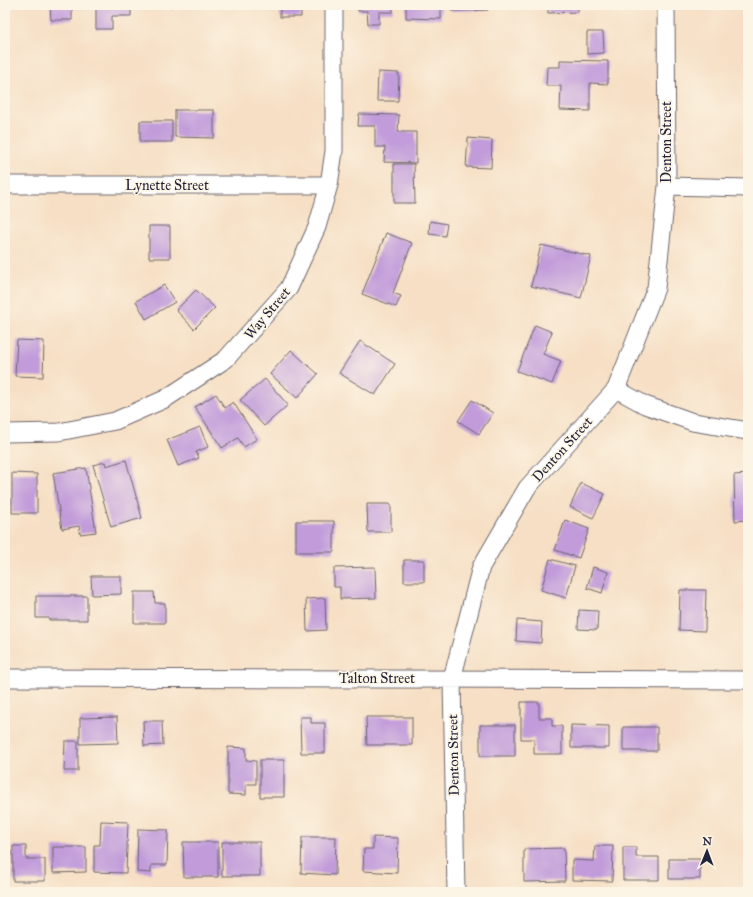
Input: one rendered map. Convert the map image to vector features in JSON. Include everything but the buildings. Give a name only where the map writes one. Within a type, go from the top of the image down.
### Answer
[{"type":"street","name":"Way Street","points":[[5,433],[59,432],[115,421],[165,399],[226,359],[289,288],[317,227],[329,185],[334,151],[334,5]]},
{"type":"street","name":"Denton Street","points":[[456,892],[452,679],[481,567],[527,488],[616,389],[656,288],[667,186],[666,5]]},
{"type":"street","name":"Lynette Street","points":[[5,185],[329,185]]},
{"type":"street","points":[[667,186],[748,188]]},
{"type":"street","points":[[616,389],[645,405],[693,422],[748,431]]},
{"type":"street","name":"Talton Street","points":[[5,678],[748,680]]}]
